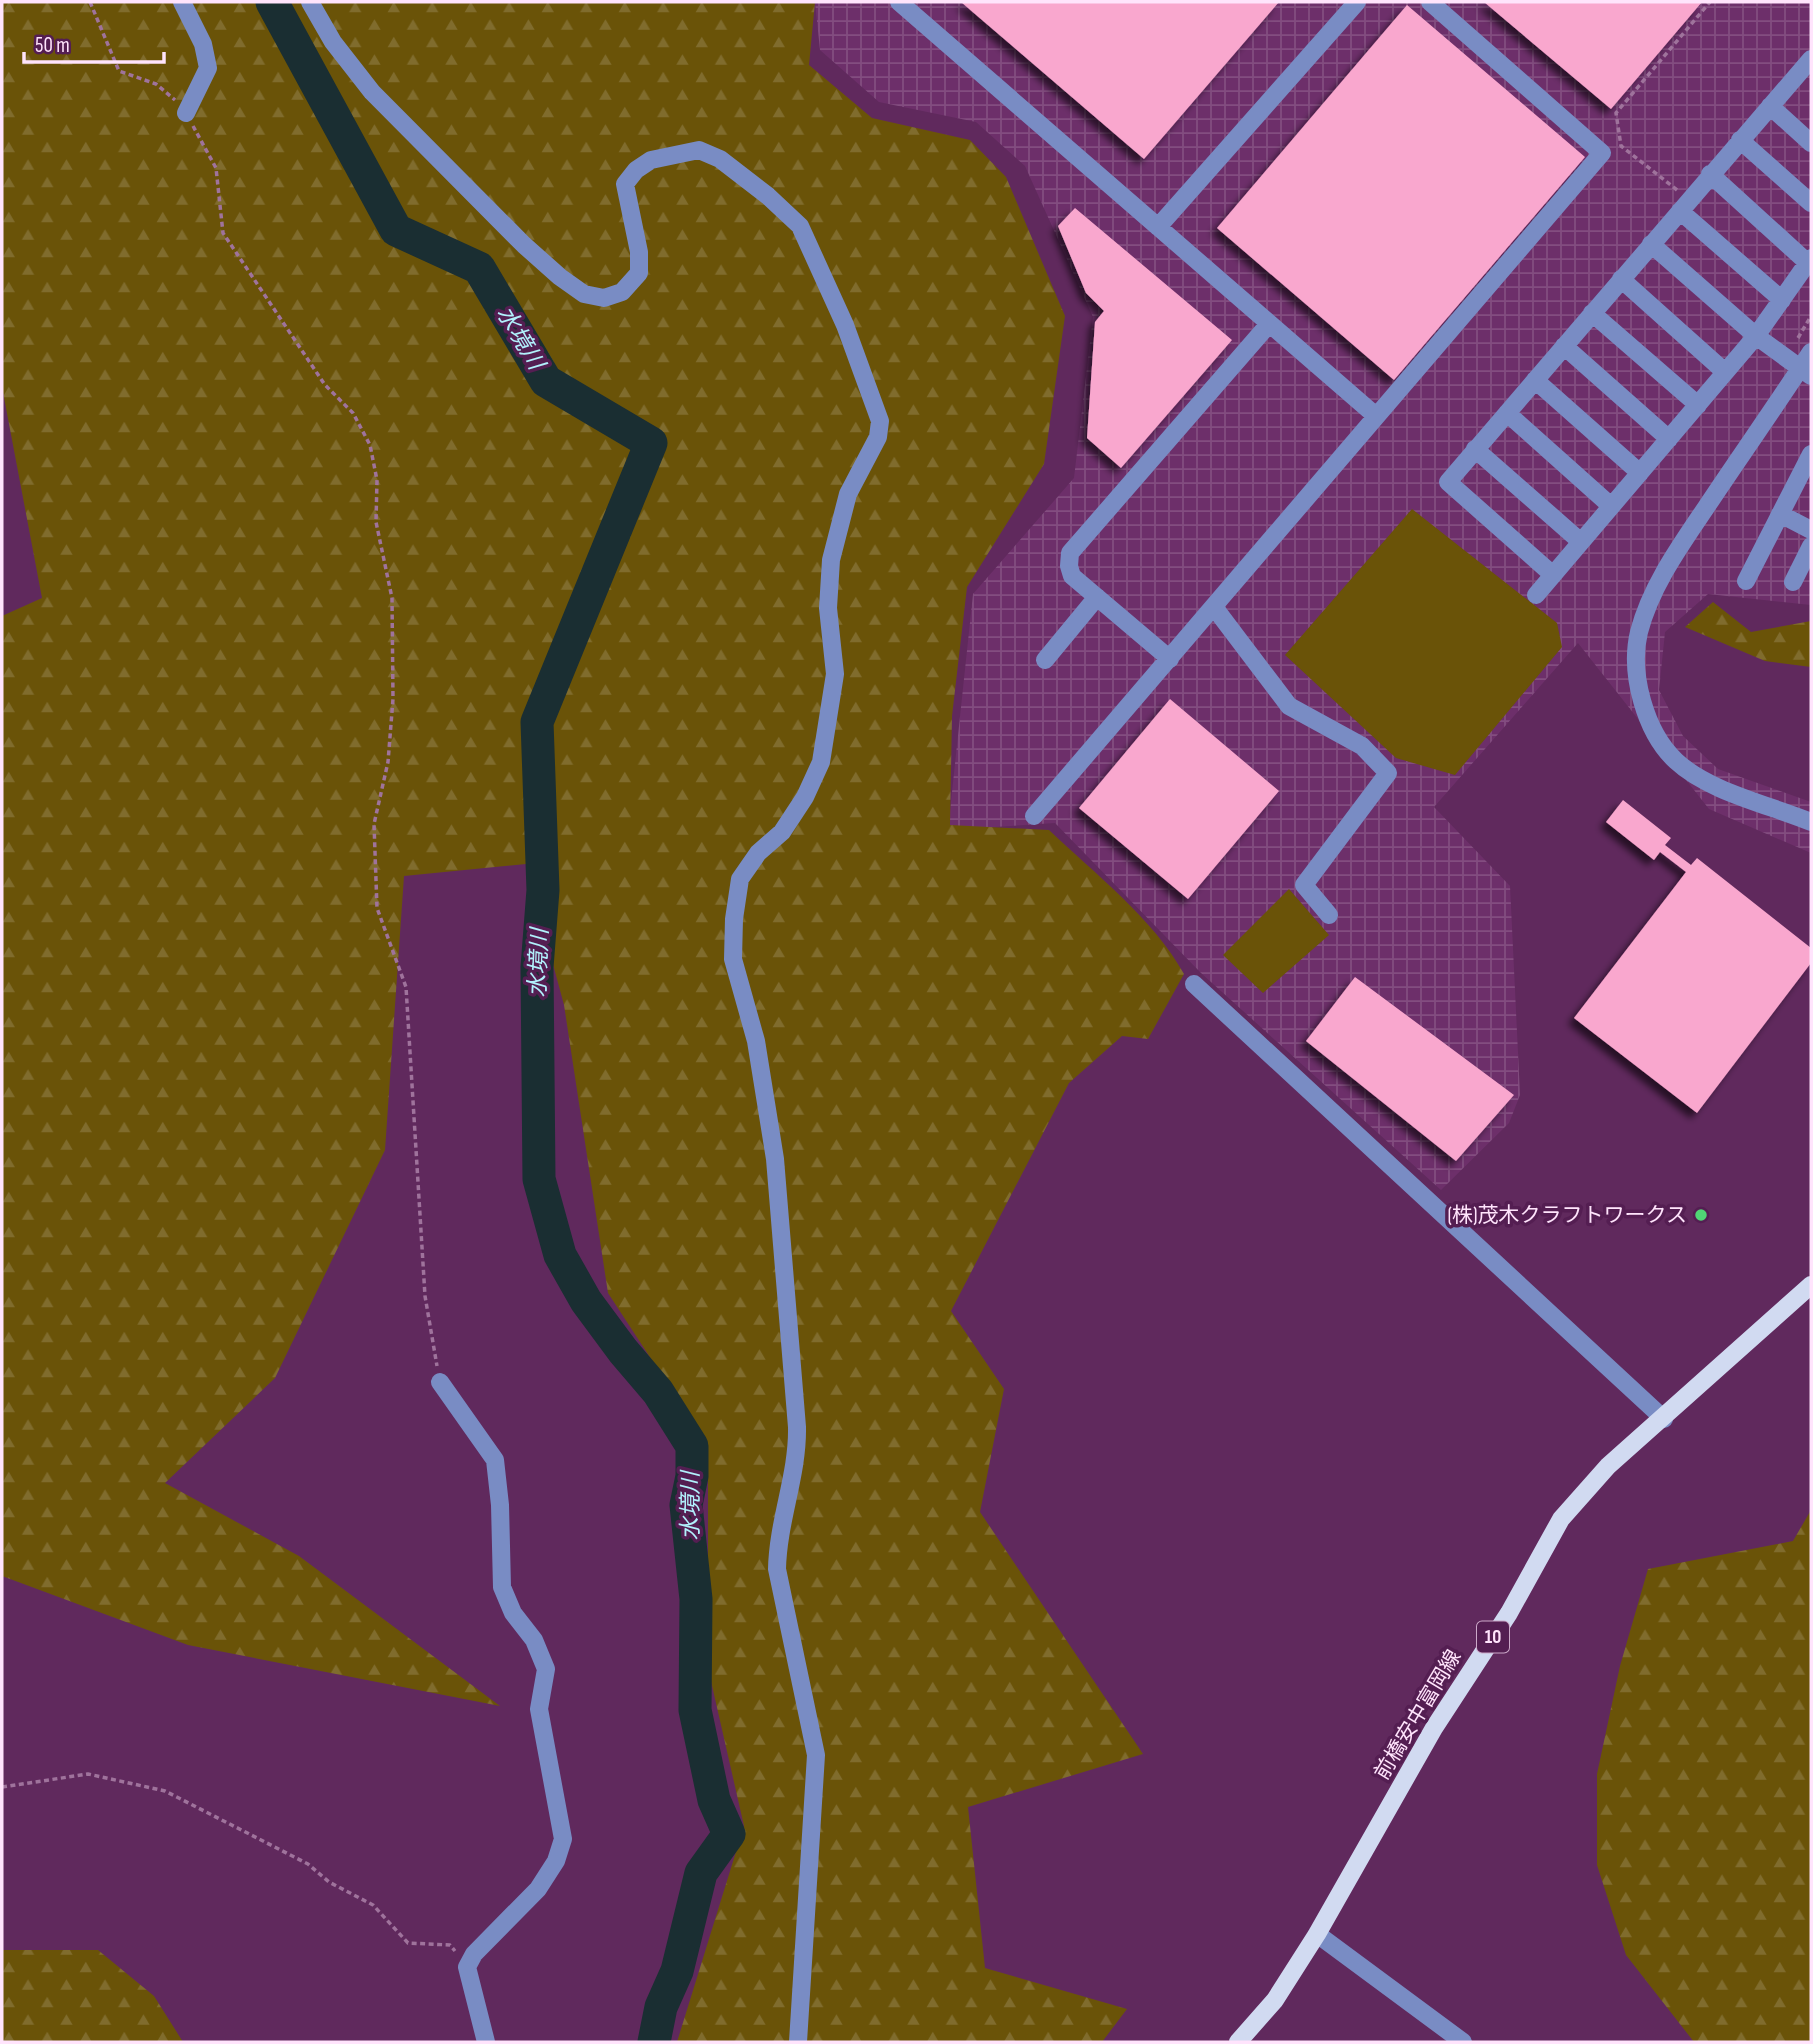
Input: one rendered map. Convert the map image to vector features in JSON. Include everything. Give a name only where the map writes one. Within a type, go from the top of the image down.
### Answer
[{"type":"main road","name":"前橋安中富岡線","points":[[1238,2042],[1275,2000],[1317,1934],[1434,1728],[1509,1613],[1561,1519],[1608,1466],[1664,1419],[1811,1285]]},
{"type":"street","points":[[182,2],[203,44],[208,68],[186,113]]},
{"type":"street","points":[[310,2],[333,42],[372,92],[524,245],[584,294],[604,298],[622,292],[639,273],[639,252],[625,184],[636,170],[651,160],[699,150],[720,159],[800,226],[845,325],[880,421],[878,437],[848,494],[831,560],[828,608],[835,674],[821,762],[805,797],[782,832],[758,853],[740,879],[734,919],[733,959],[756,1041],[777,1171],[796,1413],[797,1452],[778,1539],[777,1569],[816,1755],[798,2042]]},
{"type":"street","points":[[899,2],[1377,416]]},
{"type":"street","points":[[1158,227],[1357,2]]},
{"type":"street","points":[[1034,816],[1602,153],[1430,2]]},
{"type":"street","points":[[1553,575],[1448,482],[1710,174],[1770,106],[1807,71]]},
{"type":"street","points":[[1770,106],[1811,143]]},
{"type":"street","points":[[1740,140],[1811,203]]},
{"type":"street","points":[[1536,595],[1756,336],[1810,261],[1710,174]]},
{"type":"street","points":[[1679,211],[1782,300]]},
{"type":"street","points":[[1651,244],[1756,336],[1799,368]]},
{"type":"street","points":[[1621,279],[1726,372]]},
{"type":"street","points":[[1592,313],[1698,405]]},
{"type":"street","points":[[1170,659],[1073,576],[1069,566],[1070,553],[1269,324]]},
{"type":"street","points":[[1564,346],[1669,439]]},
{"type":"street","points":[[1811,352],[1658,582],[1639,633],[1636,655],[1642,699],[1657,736],[1677,761],[1713,783],[1811,822]]},
{"type":"street","points":[[1535,380],[1640,473]]},
{"type":"street","points":[[1507,413],[1611,506]]},
{"type":"street","points":[[1475,449],[1581,542]]},
{"type":"street","points":[[1746,581],[1811,454]]},
{"type":"street","points":[[1780,514],[1811,530]]},
{"type":"street","points":[[1793,582],[1811,546]]},
{"type":"street","points":[[1045,660],[1097,597]]},
{"type":"street","points":[[1214,607],[1289,706],[1362,746],[1388,773],[1304,885],[1329,915]]},
{"type":"street","points":[[1194,984],[1664,1419]]},
{"type":"street","points":[[440,1382],[495,1460],[500,1505],[502,1587],[513,1613],[534,1640],[546,1669],[539,1709],[563,1839],[556,1861],[538,1889],[474,1954],[468,1966],[485,2042]]},
{"type":"street","points":[[1317,1934],[1463,2042]]},
{"type":"path","points":[[90,2],[119,71],[156,83],[186,113],[216,168],[218,217],[223,233],[325,385],[353,413],[370,446],[377,480],[376,522],[392,598],[393,699],[388,762],[374,824],[377,908],[406,987],[425,1296],[440,1382]]},
{"type":"path","points":[[1679,192],[1621,146],[1616,113],[1710,2]]},
{"type":"path","points":[[1799,368],[1811,316]]},
{"type":"path","points":[[2,1787],[88,1774],[165,1791],[308,1864],[329,1882],[373,1905],[408,1942],[450,1945],[468,1966]]},
{"type":"shaded area","points":[[815,2],[1811,2],[1811,605],[1708,594],[1665,632],[1659,690],[1683,736],[1718,769],[1811,802],[1811,853],[1709,809],[1578,643],[1434,807],[1510,886],[1520,1095],[1509,1123],[1441,1190],[1201,973],[1055,823],[948,830],[973,594],[1074,478],[1093,317],[1025,166],[976,122],[879,102],[820,50]]},
{"type":"green space","points":[[2,2],[815,2],[809,65],[872,118],[970,140],[1006,177],[1065,316],[1044,464],[967,587],[952,716],[950,825],[1049,830],[1140,915],[1184,974],[1148,1039],[1122,1036],[1069,1083],[951,1311],[1004,1389],[980,1512],[1143,1754],[968,1807],[985,1968],[1127,2009],[1102,2042],[677,2042],[744,1826],[708,1668],[708,1446],[608,1293],[564,1005],[526,864],[404,876],[385,1150],[275,1378],[165,1483],[299,1556],[500,1706],[188,1645],[2,1576],[2,616],[42,598],[2,387]]},
{"type":"green space","points":[[1412,509],[1557,623],[1562,647],[1455,775],[1396,758],[1285,655]]},
{"type":"green space","points":[[1713,602],[1751,632],[1811,621],[1811,667],[1765,661],[1685,627]]},
{"type":"green space","points":[[1289,889],[1329,935],[1263,993],[1223,955]]},
{"type":"green space","points":[[1811,1510],[1811,2042],[1694,2042],[1626,1955],[1597,1865],[1597,1774],[1620,1666],[1648,1569],[1793,1541]]},
{"type":"green space","points":[[2,1950],[98,1950],[154,1996],[183,2042],[2,2042]]},
{"type":"building","points":[[961,2],[1279,2],[1144,159]]},
{"type":"building","points":[[1484,2],[1702,2],[1611,109]]},
{"type":"building","points":[[1407,5],[1585,157],[1394,380],[1217,228]]},
{"type":"building","points":[[1075,208],[1232,340],[1121,468],[1087,438],[1095,322],[1104,311],[1086,293],[1058,226]]},
{"type":"building","points":[[1170,699],[1279,791],[1188,899],[1079,808]]},
{"type":"building","points":[[1623,800],[1671,838],[1665,845],[1691,865],[1697,858],[1811,948],[1811,963],[1697,1113],[1574,1018],[1686,872],[1660,852],[1654,860],[1606,822]]},
{"type":"building","points":[[1355,977],[1514,1095],[1456,1161],[1306,1041]]},
{"type":"waterway","name":"水境川","points":[[272,2],[396,230],[479,268],[546,381],[651,443],[537,722],[543,890],[537,967],[539,1179],[560,1255],[586,1301],[658,1392],[692,1446],[692,1476],[686,1505],[696,1599],[695,1710],[714,1800],[729,1834],[701,1873],[677,1971],[661,2007],[654,2042]]},
{"type":"place","name":"(株)茂木クラフトワークス","points":[[1701,1215]]}]
